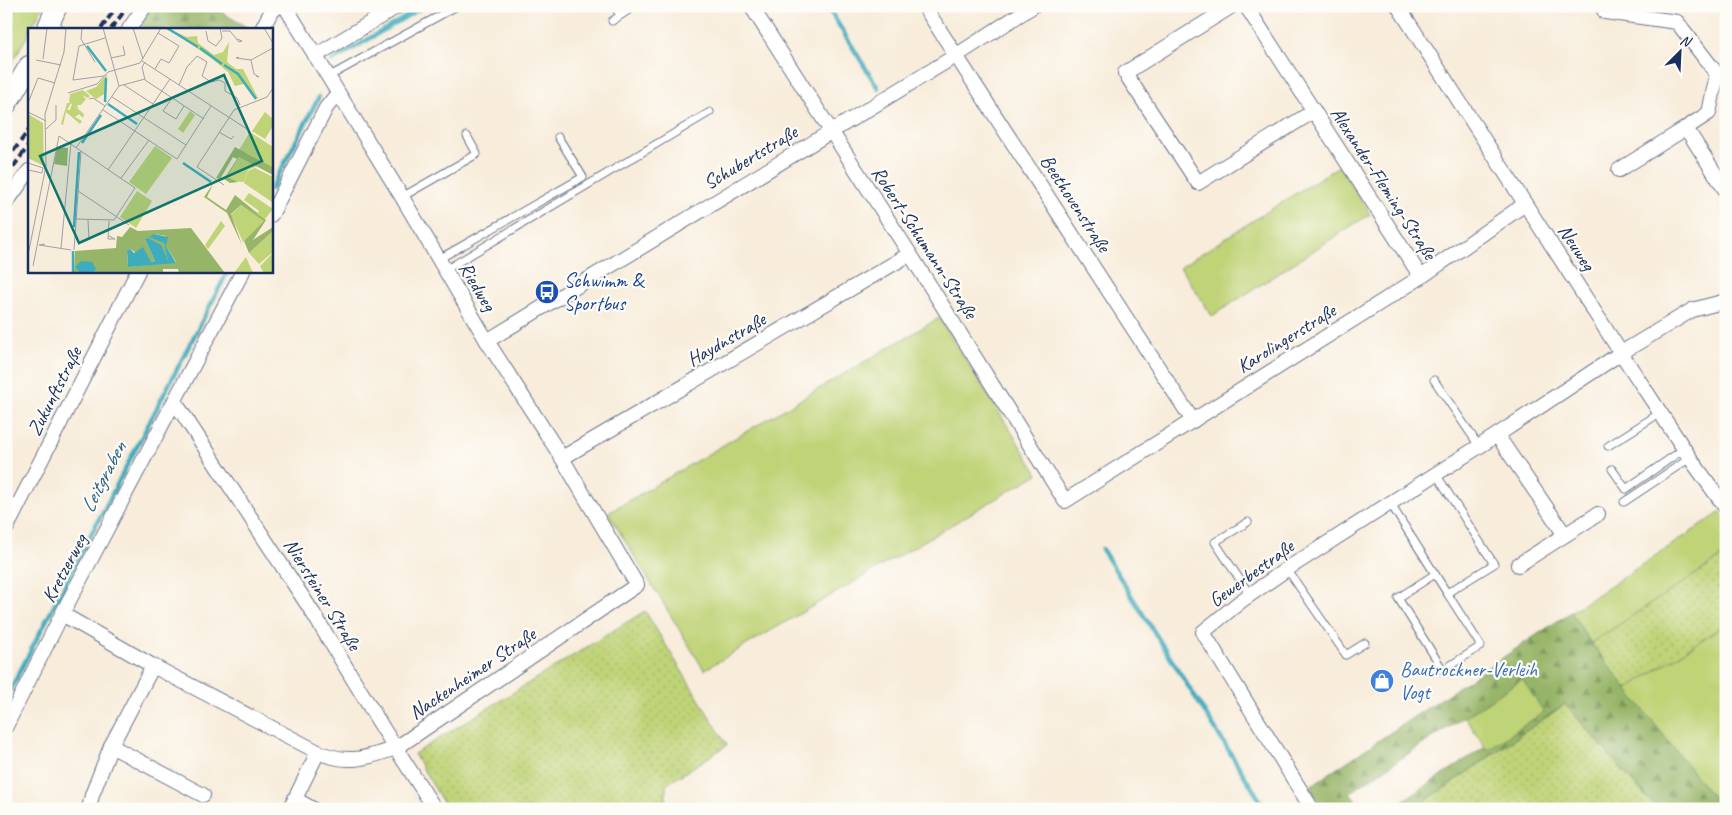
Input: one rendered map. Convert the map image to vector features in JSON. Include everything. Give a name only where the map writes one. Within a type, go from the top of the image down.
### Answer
[{"type":"main road","points":[[6,105],[28,68]]},
{"type":"street","points":[[130,28],[145,6]]},
{"type":"street","points":[[263,28],[272,12],[279,6]]},
{"type":"street","name":"Riedweg","points":[[285,6],[402,197],[487,341],[562,458],[637,586]]},
{"type":"street","points":[[315,56],[398,6]]},
{"type":"street","name":"Robert-Schumann-Straße","points":[[751,6],[1065,501]]},
{"type":"street","name":"Beethovenstraße","points":[[924,6],[1193,421]]},
{"type":"street","name":"Schubertstraße","points":[[487,341],[957,55],[1034,6]]},
{"type":"street","name":"Alexander-Fleming-Straße","points":[[1232,6],[1125,73],[1198,183],[1314,111]]},
{"type":"street","name":"Alexander-Fleming-Straße","points":[[1246,6],[1421,277]]},
{"type":"street","name":"Neuweg","points":[[1398,6],[1621,353],[1726,508]]},
{"type":"street","points":[[1602,6],[1605,12],[1663,13],[1677,22],[1717,74],[1709,113],[1619,170]]},
{"type":"street","points":[[272,213],[326,108],[334,98],[340,95]]},
{"type":"street","points":[[1686,128],[1726,192]]},
{"type":"street","points":[[6,203],[28,172]]},
{"type":"street","name":"Karolingerstraße","points":[[1065,501],[1421,277],[1525,204]]},
{"type":"street","name":"Haydnstraße","points":[[562,458],[910,254]]},
{"type":"street","name":"Zukunftstraße","points":[[6,529],[137,272]]},
{"type":"street","name":"Kretzerweg","points":[[6,726],[62,614],[242,272]]},
{"type":"street","name":"Gewerbestraße","points":[[1312,809],[1203,632],[1250,594],[1621,353],[1692,310],[1726,301]]},
{"type":"street","name":"Niersteiner Straße","points":[[175,402],[313,613],[436,809]]},
{"type":"street","points":[[1497,435],[1565,536]]},
{"type":"street","points":[[1518,565],[1598,514]]},
{"type":"street","name":"Nackenheimer Straße","points":[[62,614],[153,666],[318,752],[333,758],[357,759],[396,748],[637,586]]},
{"type":"street","points":[[89,809],[92,795],[111,746],[153,666]]},
{"type":"street","points":[[111,746],[203,795]]},
{"type":"street","points":[[313,809],[292,804],[318,752]]},
{"type":"lane","points":[[328,77],[457,6]]},
{"type":"lane","points":[[614,6],[620,15]]},
{"type":"lane","points":[[612,21],[635,6]]},
{"type":"lane","points":[[442,264],[710,112]]},
{"type":"lane","points":[[402,197],[477,154],[467,136]]},
{"type":"lane","points":[[442,264],[583,177],[558,137]]},
{"type":"lane","points":[[1434,380],[1479,446]]},
{"type":"lane","points":[[1608,446],[1660,412]]},
{"type":"lane","points":[[1612,469],[1626,489],[1687,453]]},
{"type":"lane","points":[[1624,502],[1687,453]]},
{"type":"lane","points":[[1436,474],[1494,564],[1447,593]]},
{"type":"lane","points":[[1390,503],[1481,646],[1443,670],[1398,598],[1435,574]]},
{"type":"lane","points":[[1248,522],[1215,542],[1250,594]]},
{"type":"lane","points":[[1286,570],[1346,655],[1365,643]]},
{"type":"green space","points":[[6,6],[43,6],[32,28],[28,28],[28,35],[6,73]]},
{"type":"green space","points":[[151,6],[211,6],[248,28],[137,28]]},
{"type":"green space","points":[[1339,166],[1370,214],[1212,316],[1180,267]]},
{"type":"green space","points":[[939,318],[1038,474],[704,670],[608,513]]},
{"type":"green space","points":[[1721,512],[1726,519],[1726,554],[1591,643],[1571,612]]},
{"type":"green space","points":[[1726,554],[1726,624],[1627,689],[1591,643]]},
{"type":"green space","points":[[645,611],[727,745],[666,785],[666,800],[651,809],[447,809],[414,754]]},
{"type":"green space","points":[[1571,612],[1591,643],[1722,809],[1657,809],[1565,704],[1414,809],[1390,809],[1485,747],[1487,750],[1522,679],[1350,792],[1356,801],[1344,809],[1324,809],[1309,787]]},
{"type":"green space","points":[[1726,624],[1726,809],[1722,809],[1627,689]]},
{"type":"green space","points":[[1522,679],[1544,712],[1487,750],[1465,717]]},
{"type":"green space","points":[[1565,704],[1657,809],[1414,809],[1547,716]]},
{"type":"waterway","name":"Leitgraben","points":[[332,61],[424,6]]},
{"type":"waterway","points":[[827,6],[878,88]]},
{"type":"waterway","name":"Leitgraben","points":[[272,187],[319,97]]},
{"type":"waterway","name":"Leitgraben","points":[[6,698],[227,272]]},
{"type":"waterway","points":[[1102,549],[1261,802]]},
{"type":"railway","points":[[102,28],[117,6]]},
{"type":"railway","points":[[112,28],[128,6]]},
{"type":"railway","points":[[6,161],[28,131]]},
{"type":"railway","points":[[6,177],[28,146]]},
{"type":"place","name":"Schwimm & Sportbus","points":[[547,292]]},
{"type":"place","name":"Bautrockner-Verleih Vogt","points":[[1382,681]]}]
